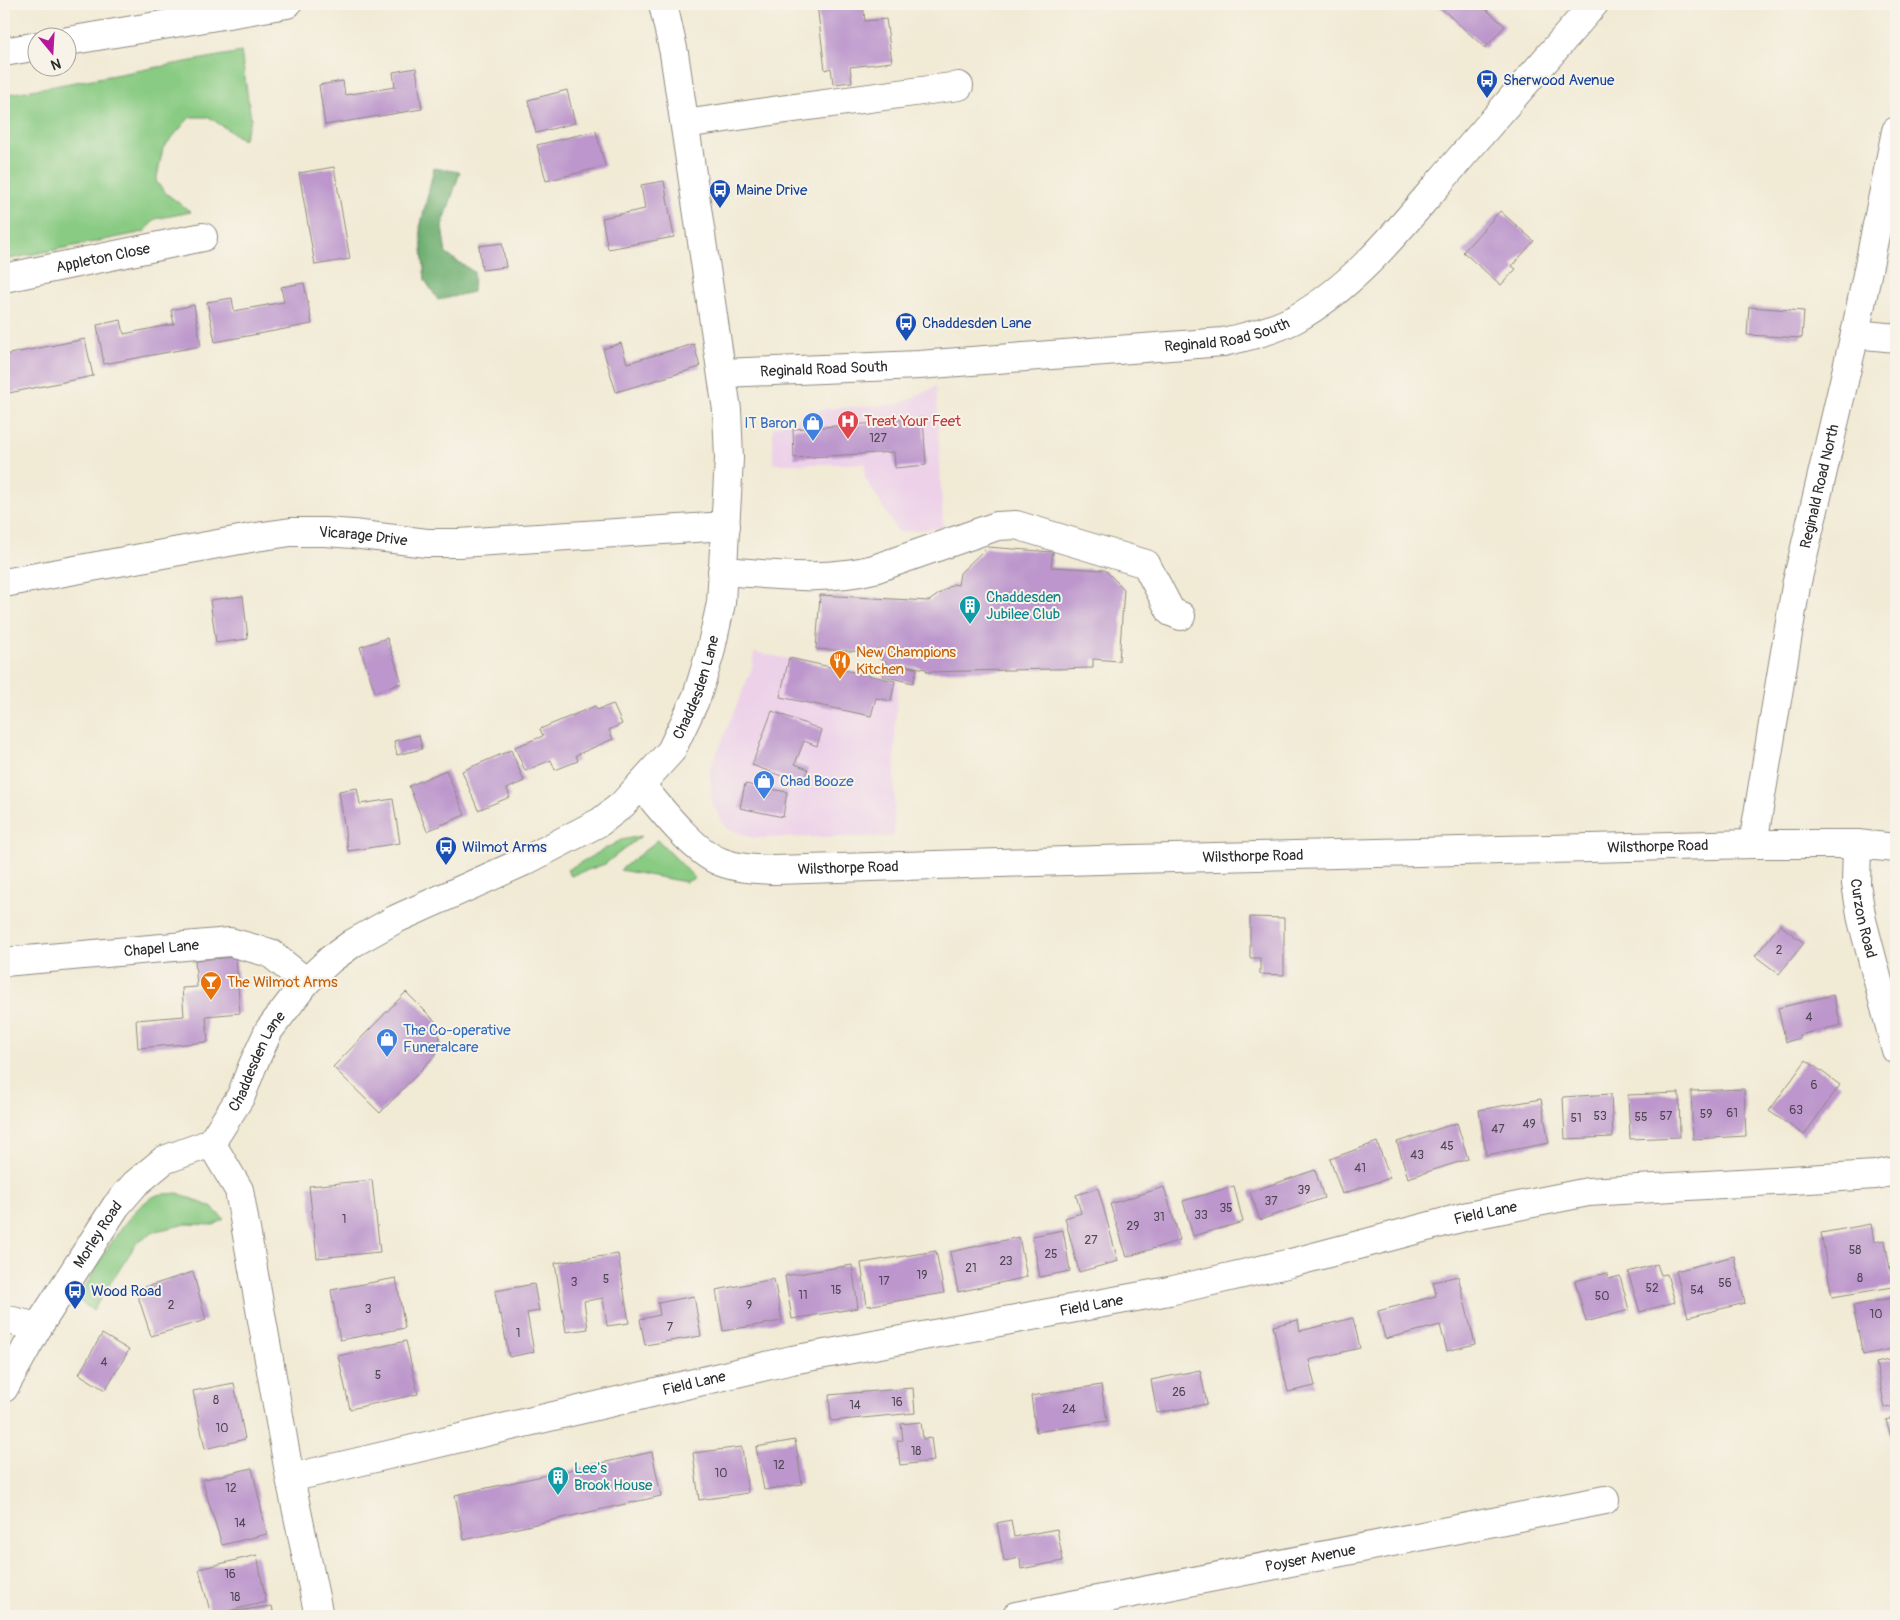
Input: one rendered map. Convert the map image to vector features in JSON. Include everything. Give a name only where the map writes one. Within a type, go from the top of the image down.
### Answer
[{"type":"street","points":[[78,39],[287,4]]},
{"type":"street","name":"Chaddesden Lane","points":[[211,1143],[241,1096],[269,1030],[306,982],[331,958],[353,943],[396,919],[532,857],[600,822],[622,805],[670,751],[697,696],[710,653],[721,603],[729,459],[727,410],[674,53],[663,4]]},
{"type":"street","name":"Reginald Road South","points":[[723,373],[919,365],[1223,342],[1253,335],[1294,319],[1322,302],[1367,263],[1426,198],[1594,4]]},
{"type":"street","points":[[4,52],[28,48]]},
{"type":"street","points":[[685,124],[959,86]]},
{"type":"street","name":"Reginald Road North","points":[[1753,844],[1796,586],[1855,334],[1896,131]]},
{"type":"street","name":"Appleton Close","points":[[4,278],[203,237]]},
{"type":"street","points":[[1855,334],[1896,338]]},
{"type":"street","points":[[722,570],[810,577],[858,573],[996,526],[1016,525],[1146,564],[1171,612],[1181,616]]},
{"type":"street","name":"Vicarage Drive","points":[[4,584],[291,532],[353,534],[427,543],[569,537],[726,526]]},
{"type":"street","name":"Wilsthorpe Road","points":[[641,785],[704,852],[720,862],[745,869],[775,870],[1122,859],[1753,844],[1857,844],[1896,848]]},
{"type":"street","name":"Curzon Road","points":[[1857,844],[1856,884],[1862,920],[1896,1050]]},
{"type":"street","name":"Chapel Lane","points":[[4,962],[230,942],[270,953],[306,982]]},
{"type":"street","points":[[211,1143],[239,1190],[290,1478],[319,1616]]},
{"type":"street","name":"Morley Road","points":[[4,1388],[38,1327],[116,1206],[135,1184],[164,1160],[211,1143]]},
{"type":"street","name":"Field Lane","points":[[290,1478],[792,1360],[1169,1291],[1291,1262],[1468,1216],[1588,1192],[1875,1175],[1896,1171]]},
{"type":"street","points":[[4,1319],[38,1327]]},
{"type":"street","name":"Poyser Avenue","points":[[1016,1616],[1606,1500]]},
{"type":"shaded area","points":[[936,386],[943,528],[898,532],[865,478],[865,464],[773,464],[773,428],[823,409],[900,404]]},
{"type":"shaded area","points":[[754,652],[898,681],[895,730],[894,836],[753,838],[726,828],[712,802],[710,770],[752,668]]},
{"type":"green space","points":[[241,52],[251,119],[243,140],[209,117],[190,117],[163,148],[156,182],[167,194],[191,212],[155,219],[144,232],[4,260],[4,95]]},
{"type":"green space","points":[[434,168],[460,172],[442,227],[446,254],[474,272],[473,292],[438,300],[425,280],[420,228]]},
{"type":"green space","points":[[641,836],[605,864],[571,876],[567,870],[621,840]]},
{"type":"green space","points":[[658,840],[695,878],[686,882],[620,870]]},
{"type":"green space","points":[[178,1193],[211,1207],[224,1219],[214,1225],[186,1224],[156,1231],[138,1241],[93,1310],[77,1300],[112,1242],[132,1214],[155,1196]]},
{"type":"building","points":[[817,4],[863,4],[865,21],[886,19],[892,62],[850,67],[852,82],[833,84],[831,68],[825,70]]},
{"type":"building","points":[[1443,4],[1480,4],[1505,26],[1485,48],[1440,7]]},
{"type":"building","points":[[416,68],[422,109],[325,125],[319,85],[343,81],[345,95],[395,87],[393,72]]},
{"type":"building","points":[[567,90],[575,123],[536,133],[528,100]]},
{"type":"building","points":[[596,131],[605,166],[546,181],[537,145]]},
{"type":"building","points":[[334,167],[350,259],[315,265],[299,173]]},
{"type":"building","points":[[664,181],[674,237],[608,249],[602,218],[645,209],[641,185]]},
{"type":"building","points":[[1500,211],[1534,241],[1512,266],[1516,269],[1501,285],[1463,252]]},
{"type":"building","points":[[502,243],[506,267],[482,270],[479,246]]},
{"type":"building","points":[[304,283],[312,324],[215,342],[207,302],[232,298],[234,311],[284,302],[281,287]]},
{"type":"building","points":[[194,305],[201,346],[104,364],[97,325],[121,320],[124,334],[174,324],[171,310]]},
{"type":"building","points":[[1749,307],[1804,311],[1802,338],[1747,335]]},
{"type":"building","points":[[85,339],[93,376],[4,394],[4,355]]},
{"type":"building","points":[[621,343],[627,363],[694,344],[700,367],[616,392],[603,349]]},
{"type":"building","points":[[923,418],[926,465],[895,468],[894,452],[794,458],[793,429]]},
{"type":"building","name":"Chaddesden Jubilee Club","points":[[987,547],[1053,552],[1051,567],[1105,570],[1124,589],[1119,661],[1093,659],[1093,668],[927,672],[926,669],[897,664],[917,669],[913,683],[883,676],[886,662],[882,661],[882,653],[816,649],[820,595],[929,601],[953,584],[958,585],[960,573]]},
{"type":"building","points":[[243,596],[248,639],[216,643],[210,600]]},
{"type":"building","points":[[387,638],[402,683],[375,692],[360,647]]},
{"type":"building","points":[[789,658],[895,681],[891,701],[876,698],[871,716],[780,697]]},
{"type":"building","points":[[613,704],[622,724],[609,730],[613,739],[576,755],[578,761],[555,770],[551,760],[525,771],[515,747],[543,736],[540,729],[595,706],[597,710]]},
{"type":"building","points":[[772,711],[822,730],[817,746],[804,741],[795,764],[808,769],[803,784],[752,765]]},
{"type":"building","points":[[419,735],[422,749],[397,755],[394,741]]},
{"type":"building","points":[[511,750],[524,781],[507,789],[510,797],[478,810],[462,771]]},
{"type":"building","points":[[446,770],[465,815],[427,831],[409,786]]},
{"type":"building","name":"Chad Booze","points":[[745,784],[787,792],[783,817],[740,808]]},
{"type":"building","points":[[357,788],[360,804],[393,799],[400,843],[348,851],[339,791]]},
{"type":"building","points":[[1250,917],[1284,918],[1284,975],[1260,974],[1260,958],[1250,958]]},
{"type":"building","points":[[1780,925],[1804,943],[1779,974],[1755,956]]},
{"type":"building","name":"The Wilmot Arms","points":[[236,957],[240,1013],[206,1016],[208,1042],[138,1048],[136,1020],[184,1016],[182,988],[197,987],[195,960]]},
{"type":"building","name":"The Co-operative Funeralcare","points":[[406,992],[436,1022],[442,1048],[380,1113],[333,1067]]},
{"type":"building","points":[[1833,995],[1841,1025],[1799,1035],[1800,1038],[1786,1042],[1778,1008]]},
{"type":"building","points":[[1806,1060],[1840,1085],[1804,1135],[1769,1111]]},
{"type":"building","points":[[1744,1089],[1746,1136],[1693,1139],[1691,1091]]},
{"type":"building","points":[[1679,1093],[1680,1137],[1630,1139],[1628,1095]]},
{"type":"building","points":[[1611,1094],[1613,1137],[1565,1139],[1563,1097]]},
{"type":"building","points":[[1541,1099],[1549,1143],[1486,1155],[1479,1110]]},
{"type":"building","points":[[1457,1123],[1468,1159],[1408,1178],[1397,1142]]},
{"type":"building","points":[[1377,1142],[1390,1178],[1342,1194],[1330,1159]]},
{"type":"building","points":[[1315,1170],[1324,1198],[1260,1220],[1250,1192]]},
{"type":"building","points":[[372,1180],[380,1252],[317,1258],[309,1186]]},
{"type":"building","points":[[1234,1186],[1243,1222],[1193,1236],[1183,1201]]},
{"type":"building","points":[[1164,1187],[1180,1240],[1127,1257],[1110,1204]]},
{"type":"building","points":[[1098,1188],[1118,1261],[1079,1272],[1065,1218],[1081,1213],[1076,1195]]},
{"type":"building","points":[[1871,1224],[1874,1242],[1885,1240],[1893,1287],[1832,1297],[1821,1233]]},
{"type":"building","points":[[1063,1230],[1070,1271],[1040,1277],[1032,1236]]},
{"type":"building","points":[[1019,1237],[1027,1277],[958,1292],[950,1252]]},
{"type":"building","points":[[936,1251],[944,1293],[867,1306],[861,1263]]},
{"type":"building","points":[[618,1254],[629,1323],[607,1326],[603,1298],[584,1301],[588,1329],[566,1332],[555,1263]]},
{"type":"building","points":[[1734,1256],[1745,1303],[1688,1317],[1676,1271]]},
{"type":"building","points":[[1657,1264],[1661,1275],[1667,1274],[1675,1302],[1640,1312],[1628,1272]]},
{"type":"building","points":[[852,1265],[858,1308],[792,1319],[785,1276]]},
{"type":"building","points":[[193,1272],[206,1320],[151,1336],[136,1290]]},
{"type":"building","points":[[1607,1273],[1609,1279],[1620,1276],[1629,1310],[1586,1322],[1575,1281]]},
{"type":"building","points":[[1458,1276],[1475,1344],[1447,1351],[1440,1325],[1385,1339],[1378,1311],[1436,1296],[1433,1282]]},
{"type":"building","points":[[396,1278],[405,1328],[340,1340],[331,1290]]},
{"type":"building","points":[[774,1279],[782,1321],[723,1331],[716,1290]]},
{"type":"building","points":[[534,1284],[539,1311],[527,1313],[534,1352],[509,1357],[495,1291]]},
{"type":"building","points":[[694,1296],[701,1336],[645,1345],[640,1319],[660,1315],[658,1303]]},
{"type":"building","points":[[1896,1297],[1896,1348],[1863,1355],[1853,1306]]},
{"type":"building","points":[[1353,1318],[1360,1348],[1309,1360],[1315,1386],[1288,1392],[1273,1326],[1298,1320],[1300,1331]]},
{"type":"building","points":[[102,1334],[129,1350],[105,1390],[79,1374]]},
{"type":"building","points":[[406,1341],[418,1394],[350,1409],[338,1356]]},
{"type":"building","points":[[1896,1358],[1896,1406],[1885,1408],[1876,1363]]},
{"type":"building","points":[[1200,1370],[1207,1404],[1157,1413],[1151,1380]]},
{"type":"building","points":[[234,1383],[245,1439],[205,1449],[193,1391]]},
{"type":"building","points":[[1101,1385],[1107,1421],[1036,1432],[1031,1396]]},
{"type":"building","points":[[913,1388],[915,1413],[831,1421],[829,1395]]},
{"type":"building","points":[[1896,1417],[1896,1455],[1886,1420]]},
{"type":"building","points":[[921,1422],[923,1439],[931,1438],[934,1461],[900,1465],[897,1441],[903,1440],[901,1424]]},
{"type":"building","points":[[795,1440],[802,1484],[764,1490],[756,1447]]},
{"type":"building","points":[[742,1447],[748,1493],[699,1500],[693,1453]]},
{"type":"building","name":"Lee's Brook House","points":[[652,1452],[661,1496],[464,1540],[455,1495]]},
{"type":"building","points":[[252,1468],[267,1534],[222,1545],[202,1480]]},
{"type":"building","points":[[1011,1520],[1014,1537],[1057,1529],[1063,1561],[1021,1569],[1020,1558],[1004,1561],[997,1523]]},
{"type":"building","points":[[257,1555],[266,1602],[211,1615],[199,1569]]},
{"type":"building","points":[[272,1606],[274,1616],[228,1616],[228,1612]]},
{"type":"place","name":"Sherwood Avenue","points":[[1487,99]]},
{"type":"place","name":"Maine Drive","points":[[720,209]]},
{"type":"place","name":"Chaddesden Lane","points":[[906,342]]},
{"type":"place","name":"Treat Your Feet","points":[[848,440]]},
{"type":"place","name":"IT Baron","points":[[813,442]]},
{"type":"place","name":"Chaddesden Jubilee Club","points":[[970,625]]},
{"type":"place","name":"New Champions Kitchen","points":[[840,680]]},
{"type":"place","name":"Chad Booze","points":[[764,800]]},
{"type":"place","name":"Wilmot Arms","points":[[446,866]]},
{"type":"place","name":"The Wilmot Arms","points":[[211,1001]]},
{"type":"place","name":"The Co-operative Funeralcare","points":[[387,1058]]},
{"type":"place","name":"Wood Road","points":[[75,1310]]},
{"type":"place","name":"Lee's Brook House","points":[[558,1496]]}]
